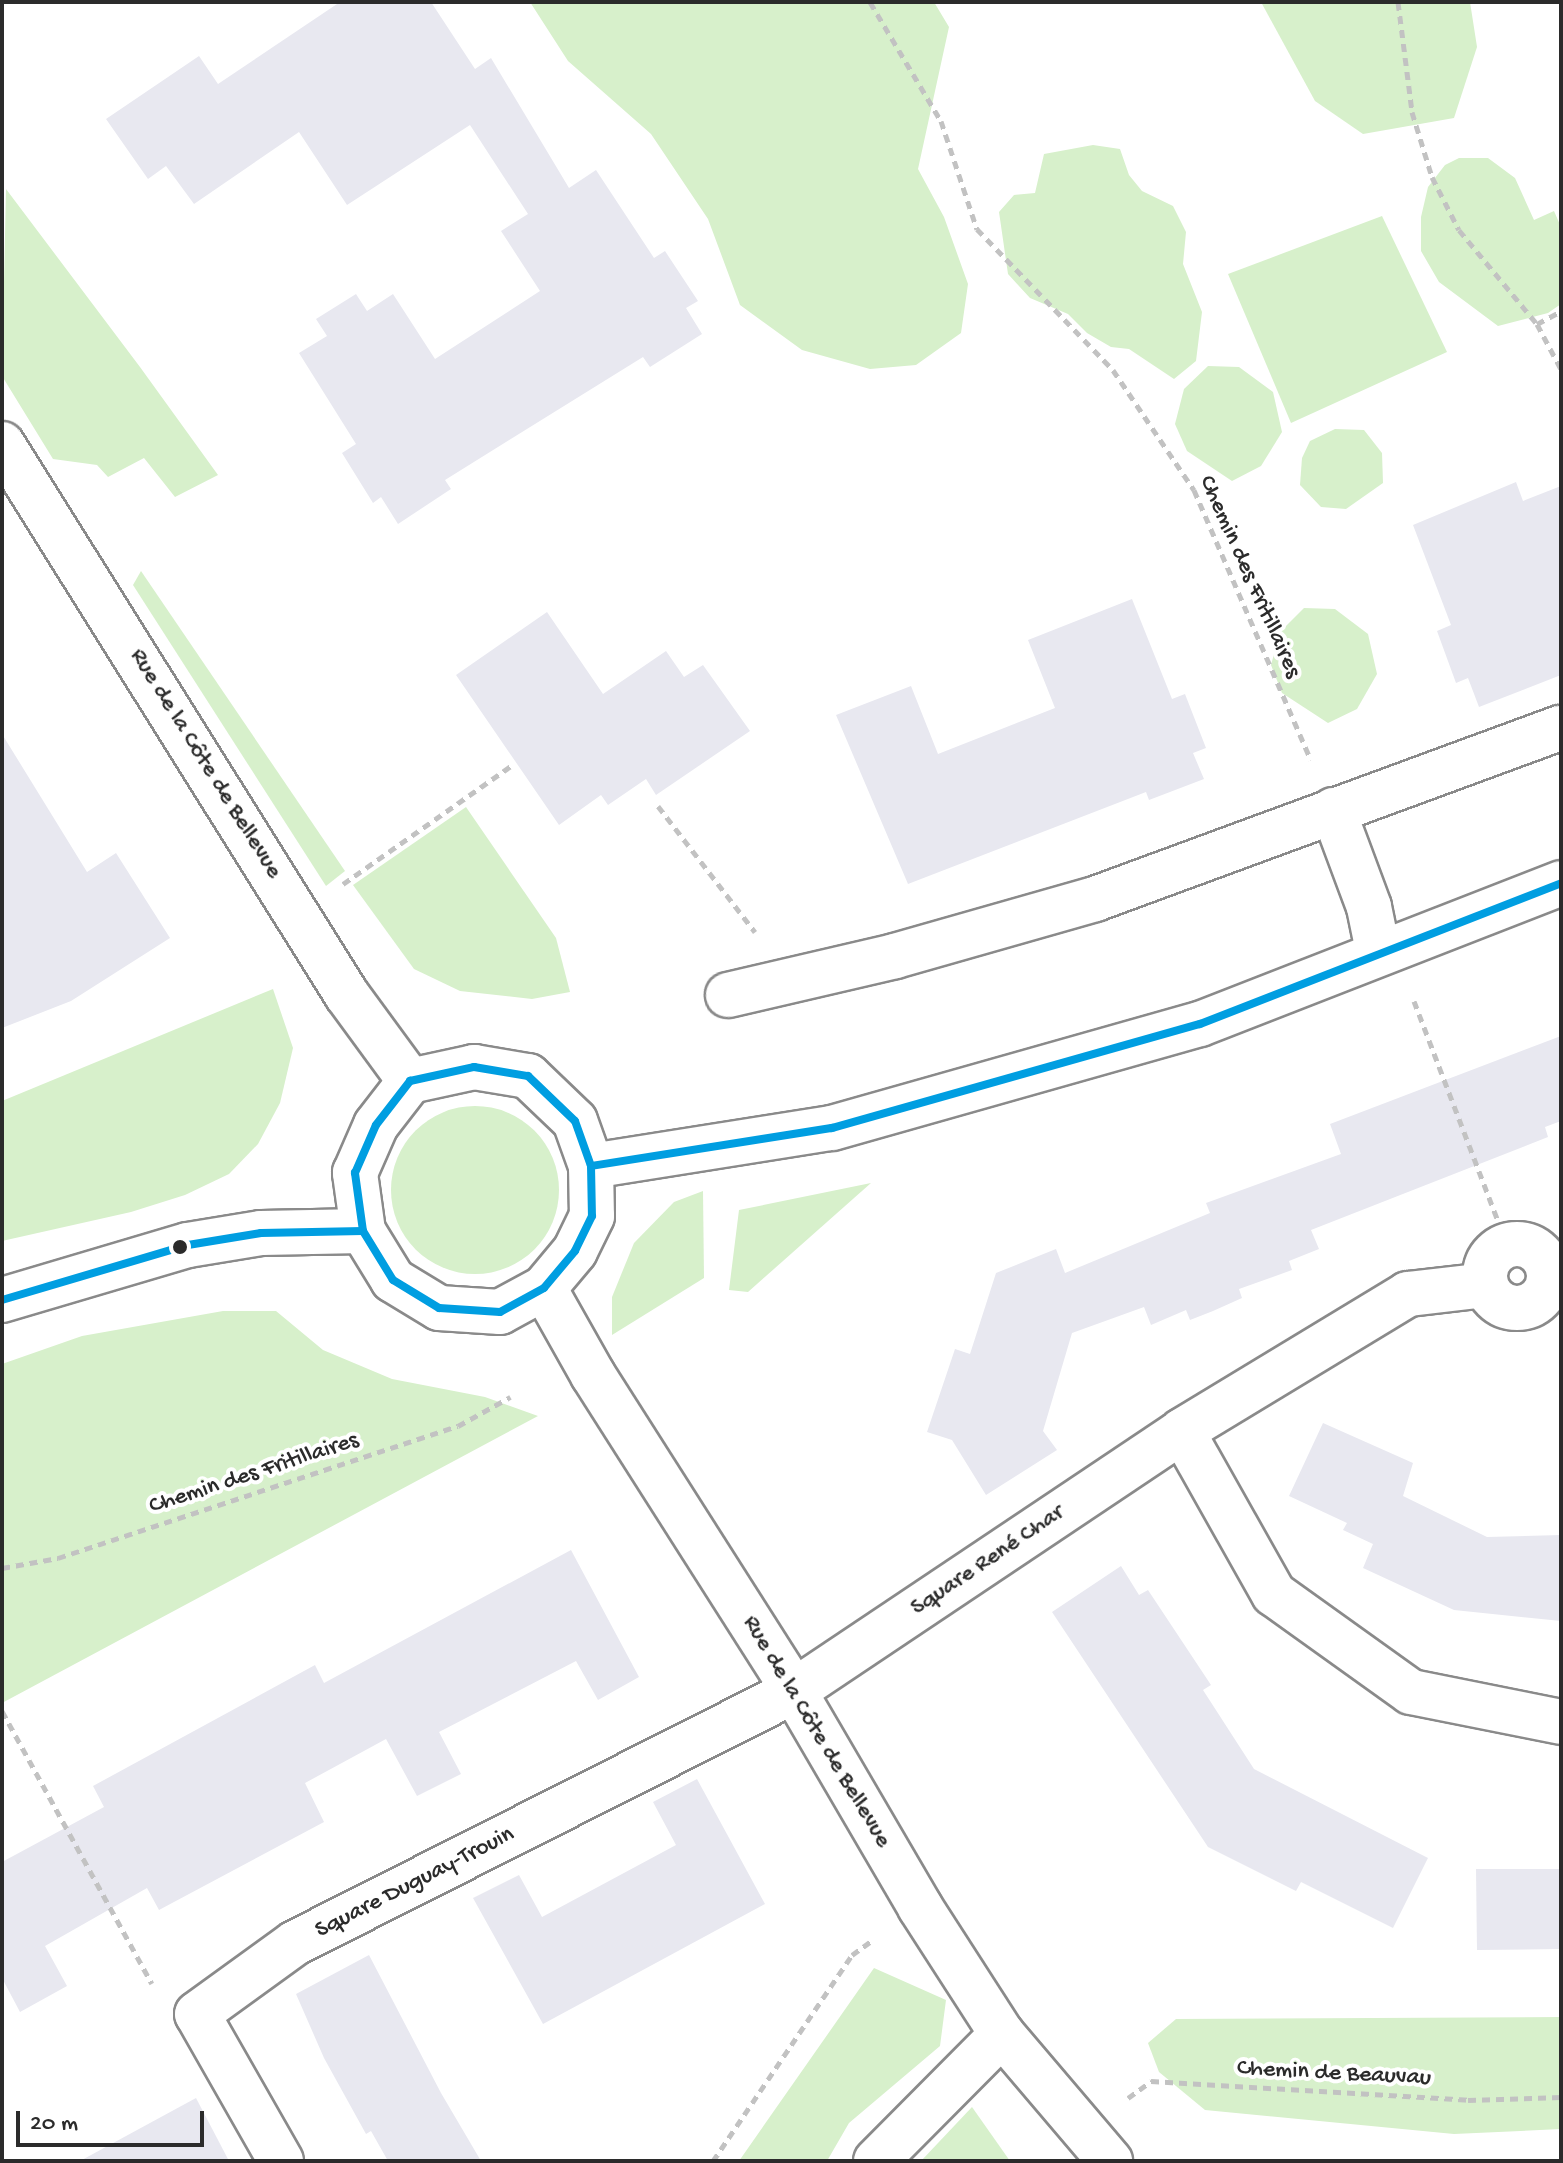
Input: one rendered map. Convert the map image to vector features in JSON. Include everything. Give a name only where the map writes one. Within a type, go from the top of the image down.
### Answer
[{"type":"street","name":"Rue de la Côte de Bellevue","points":[[2,444],[347,995],[410,1081]]},
{"type":"street","points":[[728,995],[895,956],[1095,899],[1561,728]]},
{"type":"street","points":[[1333,810],[1369,907],[1378,951]]},
{"type":"street","points":[[591,1166],[832,1128],[1200,1024],[1378,951],[1561,883]]},
{"type":"street","points":[[474,1067],[528,1076],[575,1121],[591,1166],[592,1216],[575,1251],[544,1288],[500,1312],[439,1308],[393,1280],[363,1231],[355,1173],[376,1125],[410,1081],[474,1067]]},
{"type":"street","points":[[2,1300],[188,1245],[261,1233],[363,1231]]},
{"type":"street","points":[[1536,1248],[1548,1283],[1537,1302],[1506,1307],[1486,1285],[1491,1257],[1536,1248]]},
{"type":"street","name":"Square René Char","points":[[794,1691],[1182,1431],[1408,1294],[1486,1285]]},
{"type":"street","name":"Rue de la Côte de Bellevue","points":[[544,1288],[601,1389],[794,1691],[920,1907],[1002,2034],[1110,2161]]},
{"type":"street","points":[[1182,1431],[1274,1594],[1411,1692],[1561,1722]]},
{"type":"street","name":"Square Duguay-Trouin","points":[[281,2161],[197,2014],[295,1943],[794,1691]]},
{"type":"street","points":[[876,2161],[1002,2034]]},
{"type":"path","name":"Chemin des Fritillaires","points":[[870,2],[941,121],[977,229],[1113,370],[1194,490],[1314,765]]},
{"type":"path","points":[[1398,2],[1412,112],[1432,177],[1459,230],[1537,324],[1561,369]]},
{"type":"path","points":[[1537,324],[1561,311]]},
{"type":"path","points":[[346,898],[338,887],[511,766]]},
{"type":"path","points":[[658,806],[758,936]]},
{"type":"path","points":[[1414,1001],[1536,1248]]},
{"type":"path","name":"Chemin des Fritillaires","points":[[2,1568],[58,1558],[458,1426],[510,1397]]},
{"type":"path","points":[[2,1711],[157,1990]]},
{"type":"path","points":[[713,2161],[852,1955],[882,1934]]},
{"type":"path","name":"Chemin de Beauvau","points":[[1114,2108],[1151,2081],[1468,2100],[1561,2097]]},
{"type":"green space","points":[[530,2],[934,2],[949,27],[918,169],[944,217],[968,284],[961,333],[916,365],[870,369],[802,350],[740,305],[708,219],[651,134],[568,61]]},
{"type":"green space","points":[[1261,2],[1470,2],[1477,47],[1454,118],[1363,134],[1315,101]]},
{"type":"green space","points":[[1093,145],[1120,149],[1129,175],[1142,191],[1173,206],[1186,232],[1183,264],[1202,312],[1196,361],[1174,379],[1129,349],[1111,347],[1087,333],[1068,314],[1030,298],[1008,274],[999,212],[1014,195],[1035,193],[1044,154]]},
{"type":"green space","points":[[1459,158],[1488,158],[1515,178],[1534,220],[1554,211],[1561,227],[1561,304],[1548,313],[1498,326],[1439,282],[1421,251],[1421,217],[1428,187],[1445,165]]},
{"type":"green space","points":[[6,189],[218,475],[175,497],[144,458],[108,477],[97,465],[53,459],[2,376]]},
{"type":"green space","points":[[1382,216],[1447,352],[1291,423],[1228,274]]},
{"type":"green space","points":[[1208,366],[1239,367],[1273,392],[1282,432],[1261,466],[1232,481],[1187,451],[1175,424],[1184,389]]},
{"type":"green space","points":[[1335,429],[1364,430],[1382,453],[1383,483],[1346,509],[1321,507],[1300,485],[1302,458],[1310,441]]},
{"type":"green space","points":[[141,571],[345,871],[326,886],[133,585]]},
{"type":"green space","points":[[1304,608],[1335,609],[1368,634],[1377,674],[1357,709],[1328,723],[1282,693],[1271,665],[1280,632]]},
{"type":"green space","points":[[466,807],[556,938],[570,992],[532,999],[460,991],[414,969],[353,885]]},
{"type":"green space","points":[[273,989],[293,1048],[280,1103],[258,1144],[229,1174],[185,1195],[131,1212],[2,1241],[2,1101]]},
{"type":"green space","points":[[475,1106],[507,1112],[535,1130],[553,1158],[559,1190],[553,1222],[535,1250],[507,1268],[475,1274],[443,1268],[415,1250],[397,1222],[391,1190],[397,1158],[415,1130],[443,1112]]},
{"type":"green space","points":[[871,1183],[748,1292],[729,1290],[739,1210]]},
{"type":"green space","points":[[703,1191],[704,1278],[612,1335],[612,1297],[634,1243],[674,1202]]},
{"type":"green space","points":[[223,1311],[276,1311],[323,1350],[392,1379],[485,1397],[538,1416],[2,1703],[2,1364],[82,1336]]},
{"type":"green space","points":[[874,1968],[946,2000],[940,2046],[849,2123],[827,2161],[739,2161]]},
{"type":"green space","points":[[1561,2017],[1561,2129],[1454,2134],[1205,2110],[1159,2072],[1148,2043],[1176,2019]]},
{"type":"green space","points":[[972,2107],[1010,2161],[921,2161]]},
{"type":"building","points":[[340,2],[431,2],[475,69],[491,58],[569,188],[596,170],[654,258],[665,251],[698,301],[686,308],[702,334],[650,367],[643,357],[445,480],[451,489],[398,524],[381,497],[373,503],[342,453],[356,444],[299,353],[327,336],[316,319],[356,294],[367,311],[393,294],[435,359],[540,291],[501,231],[528,214],[470,125],[347,205],[299,132],[194,204],[166,166],[148,179],[106,119],[199,56],[218,84]]},
{"type":"building","points":[[1516,482],[1523,501],[1561,486],[1561,675],[1479,707],[1468,678],[1456,683],[1437,631],[1451,625],[1413,525]]},
{"type":"building","points":[[1132,599],[1172,699],[1185,694],[1206,748],[1193,753],[1204,779],[1149,800],[1146,792],[908,884],[836,715],[911,686],[938,754],[1055,708],[1028,640]]},
{"type":"building","points":[[547,612],[603,694],[666,651],[684,677],[703,665],[750,731],[656,795],[646,779],[608,805],[601,795],[559,825],[456,675]]},
{"type":"building","points":[[2,734],[87,872],[116,853],[170,938],[71,1001],[2,1028]]},
{"type":"building","points":[[1561,1036],[1561,1121],[1545,1127],[1548,1137],[1311,1230],[1319,1249],[1289,1261],[1292,1270],[1239,1289],[1242,1298],[1213,1311],[1190,1320],[1186,1310],[1151,1325],[1144,1307],[1072,1333],[1043,1431],[1057,1450],[986,1495],[952,1440],[927,1432],[955,1349],[970,1354],[996,1273],[1056,1249],[1065,1273],[1210,1213],[1206,1203],[1341,1154],[1330,1124]]},
{"type":"building","points":[[1323,1423],[1413,1463],[1403,1496],[1487,1537],[1561,1535],[1561,1621],[1454,1610],[1363,1568],[1373,1544],[1343,1530],[1347,1523],[1289,1496]]},
{"type":"building","points":[[571,1550],[639,1677],[598,1700],[576,1661],[439,1732],[461,1774],[417,1796],[386,1739],[305,1783],[324,1822],[159,1910],[147,1888],[45,1946],[67,1986],[20,2012],[2,1978],[2,1862],[104,1807],[93,1786],[315,1665],[324,1683]]},
{"type":"building","points":[[1121,1566],[1139,1595],[1148,1590],[1211,1685],[1203,1690],[1254,1769],[1428,1858],[1393,1928],[1301,1882],[1296,1891],[1208,1847],[1052,1612]]},
{"type":"building","points":[[697,1779],[765,1904],[543,2024],[473,1898],[519,1875],[542,1917],[676,1845],[653,1802]]},
{"type":"building","points":[[1476,1869],[1561,1869],[1561,1949],[1477,1950]]},
{"type":"building","points":[[369,1955],[441,2093],[481,2161],[388,2161],[371,2131],[366,2134],[324,2058],[296,1994]]},
{"type":"building","points":[[196,2098],[229,2161],[80,2161]]},
{"type":"transit line","points":[[591,1166],[832,1128],[1200,1024],[1561,883]]},
{"type":"transit line","points":[[474,1067],[528,1076],[575,1121],[591,1166],[592,1216],[575,1251],[544,1288],[500,1312],[439,1308],[393,1280],[363,1231],[355,1173],[376,1125],[410,1081],[474,1067]]},
{"type":"transit line","points":[[2,1300],[188,1245],[261,1233],[363,1231]]}]
